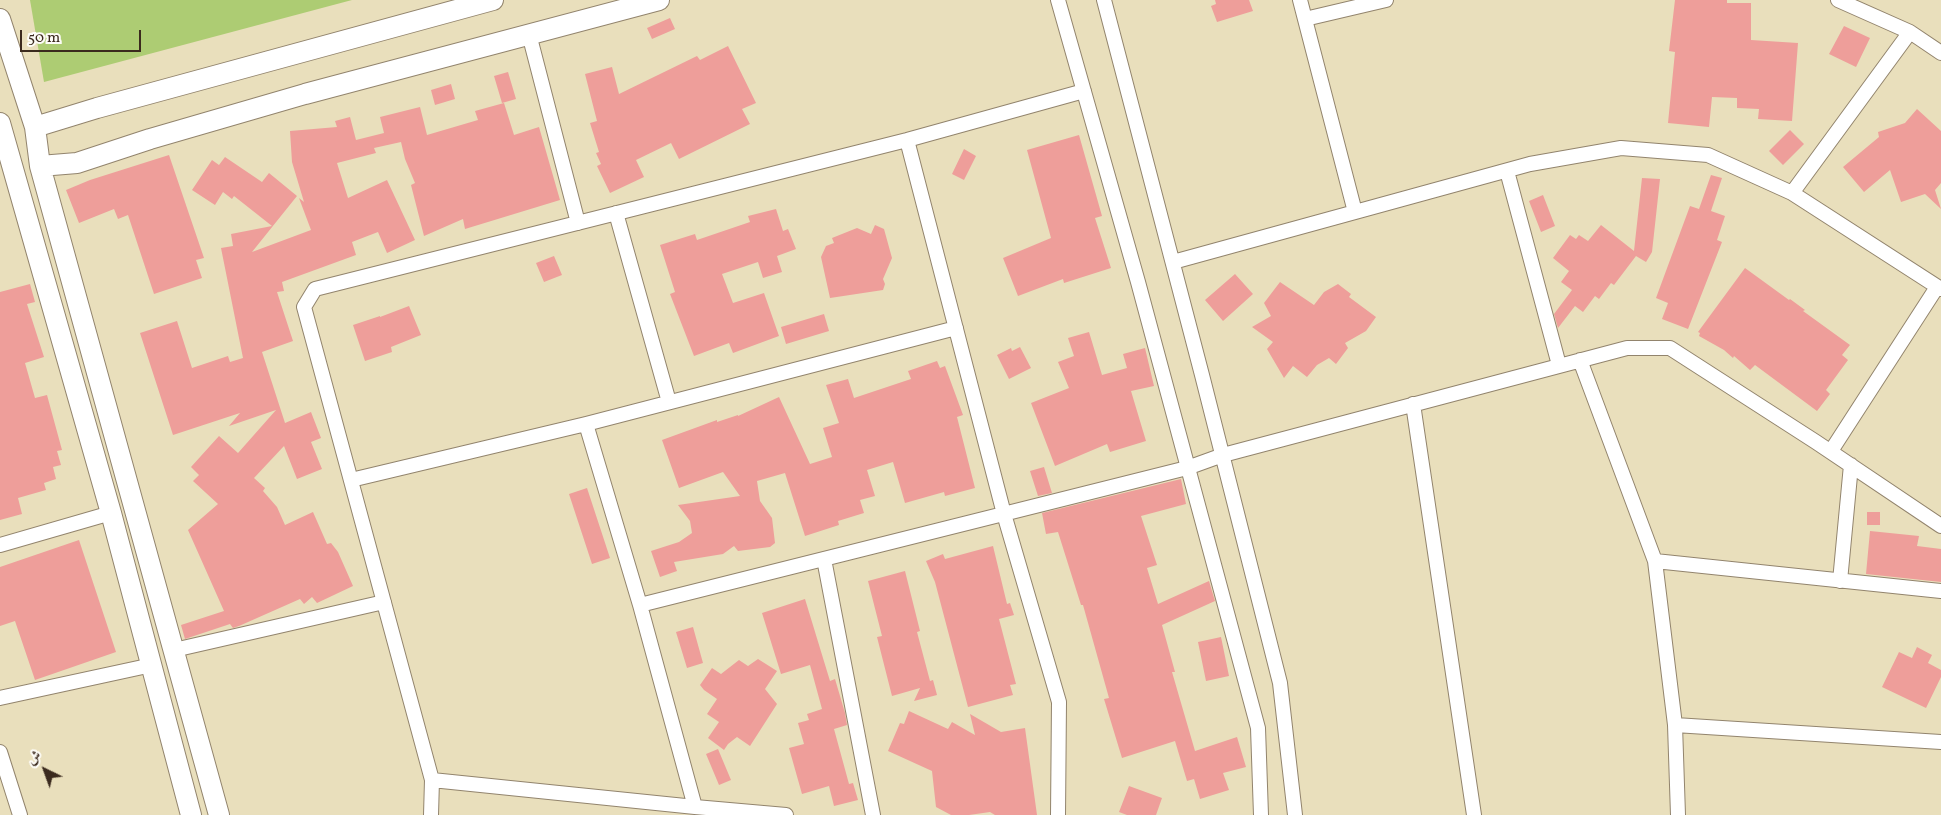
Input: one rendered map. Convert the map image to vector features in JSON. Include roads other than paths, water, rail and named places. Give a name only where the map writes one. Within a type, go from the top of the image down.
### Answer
[{"type":"street","points":[[35,127],[97,108],[493,0]]},
{"type":"street","points":[[40,166],[77,163],[150,139],[305,94],[659,0]]},
{"type":"street","points":[[1058,0],[1138,282],[1258,728],[1262,815]]},
{"type":"street","points":[[1104,0],[1223,455],[1280,683],[1295,815]]},
{"type":"street","points":[[1300,0],[1355,212]]},
{"type":"street","points":[[1304,19],[1386,0]]},
{"type":"street","points":[[1838,0],[1910,32],[1941,53]]},
{"type":"street","points":[[0,19],[35,127],[40,166],[219,815]]},
{"type":"street","points":[[1792,193],[1910,32]]},
{"type":"street","points":[[529,34],[578,223]]},
{"type":"street","points":[[431,815],[432,780],[304,307],[315,289],[907,140],[1084,91]]},
{"type":"street","points":[[0,122],[111,513],[191,815]]},
{"type":"street","points":[[907,140],[1004,514],[1059,702],[1058,815]]},
{"type":"street","points":[[1173,262],[1530,164],[1621,148],[1708,155],[1792,193],[1939,288],[1831,451]]},
{"type":"street","points":[[1506,170],[1559,366]]},
{"type":"street","points":[[616,213],[669,402]]},
{"type":"street","points":[[351,480],[586,424],[956,328]]},
{"type":"street","points":[[640,605],[1187,468],[1223,455],[1626,348],[1670,348],[1831,451],[1941,526]]},
{"type":"street","points":[[1580,360],[1655,561],[1675,725],[1678,815]]},
{"type":"street","points":[[1413,404],[1474,815]]},
{"type":"street","points":[[586,424],[640,605],[695,807]]},
{"type":"street","points":[[1840,581],[1851,465]]},
{"type":"street","points":[[0,544],[111,513]]},
{"type":"street","points":[[824,559],[873,815]]},
{"type":"street","points":[[1655,561],[1941,591]]},
{"type":"street","points":[[174,650],[384,602]]},
{"type":"street","points":[[0,698],[152,665]]},
{"type":"street","points":[[1675,725],[1941,742]]},
{"type":"street","points":[[0,752],[20,815]]},
{"type":"street","points":[[432,780],[786,815]]}]
